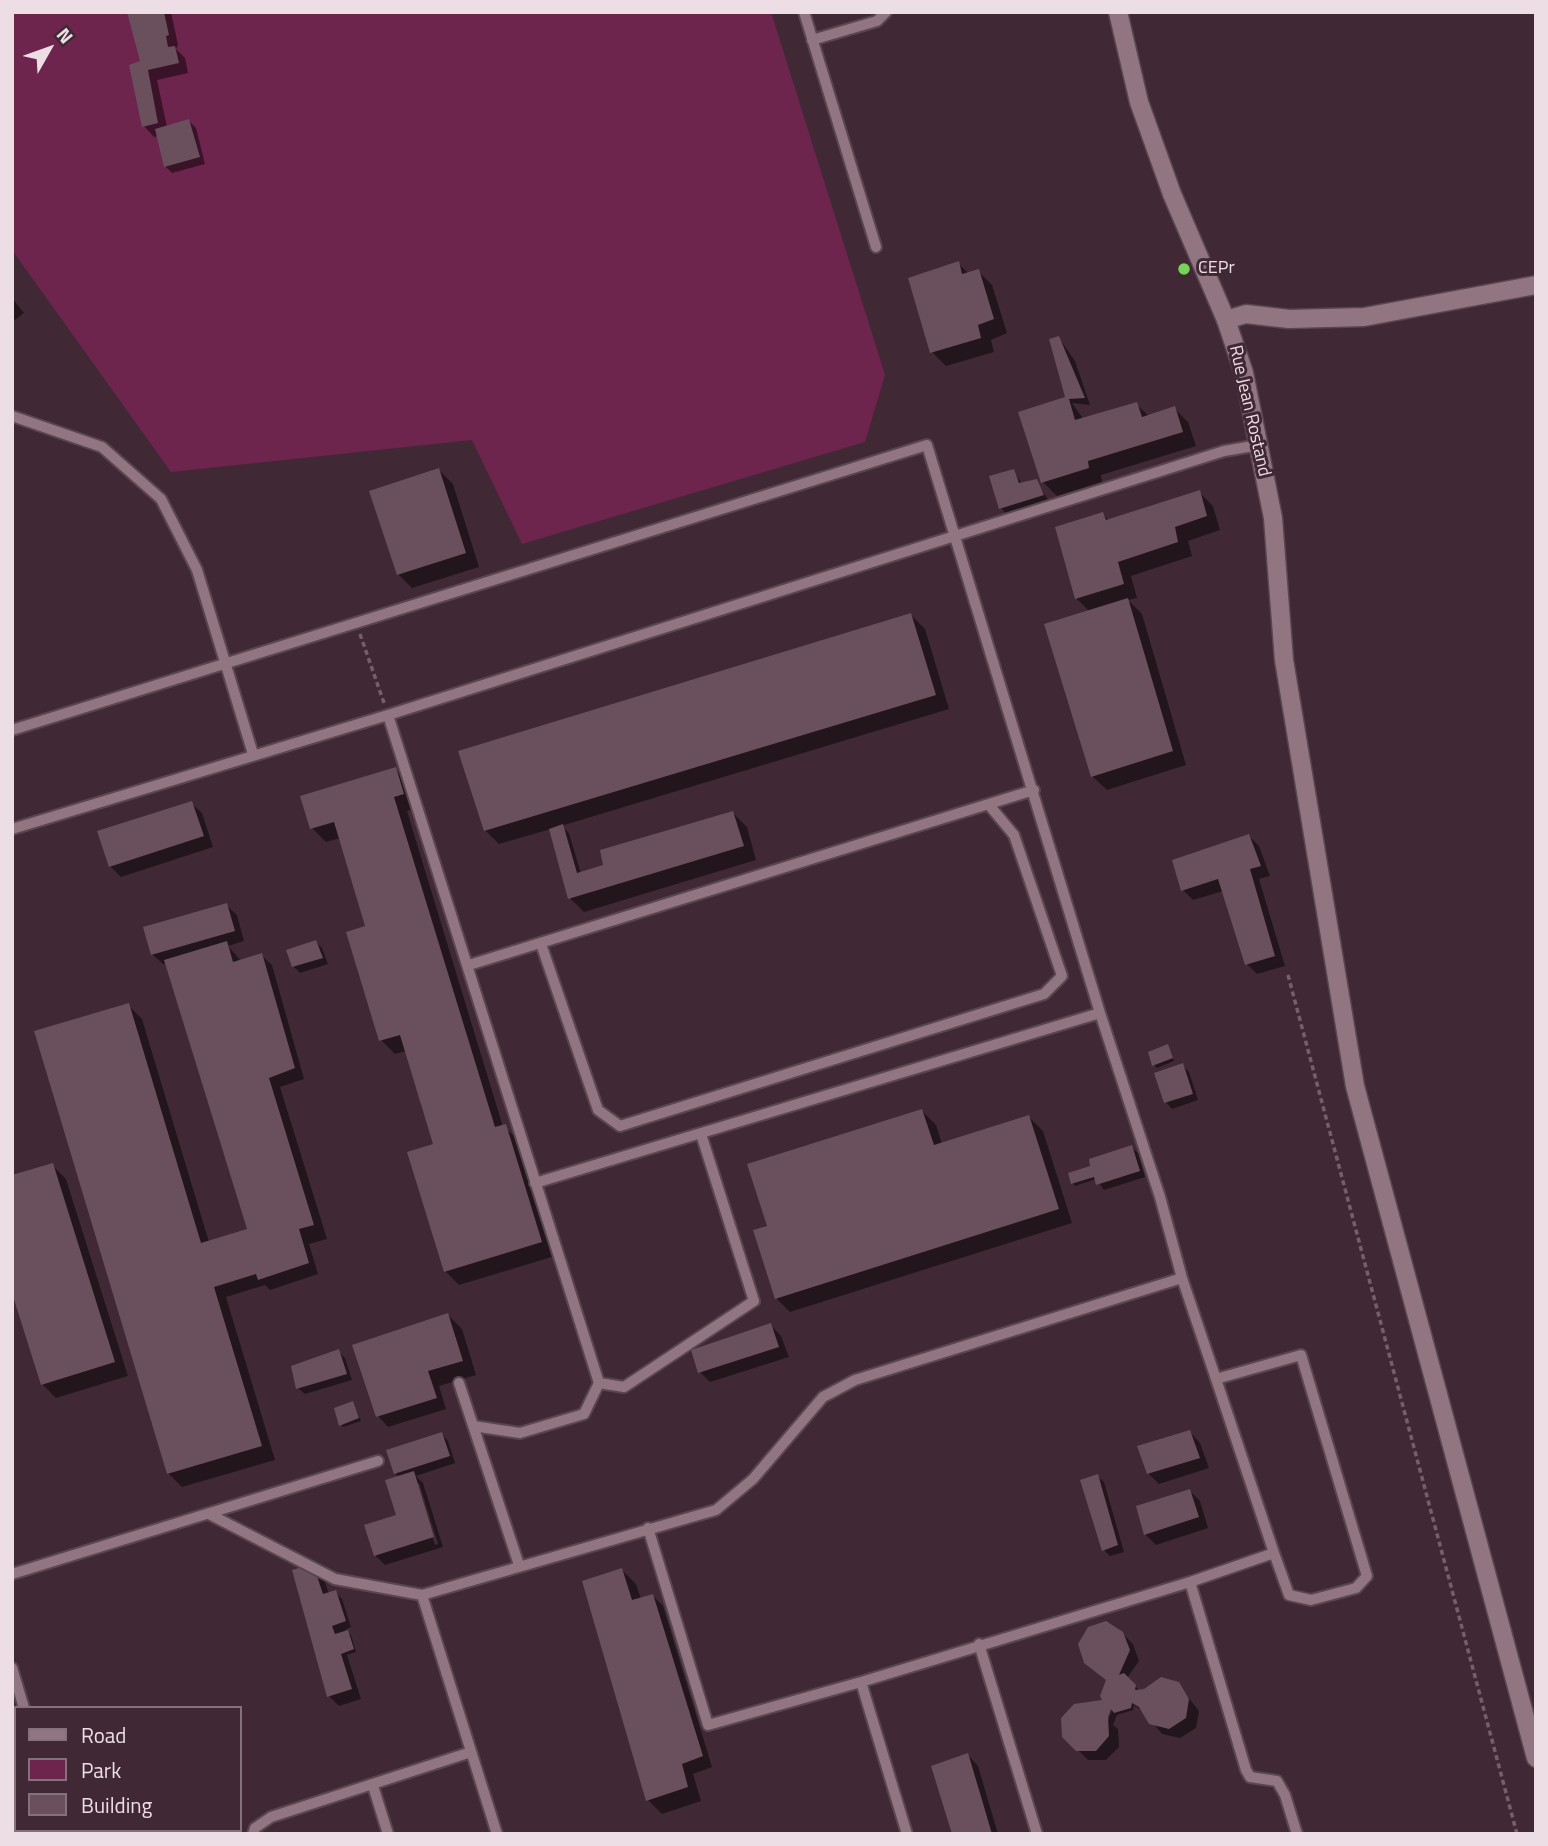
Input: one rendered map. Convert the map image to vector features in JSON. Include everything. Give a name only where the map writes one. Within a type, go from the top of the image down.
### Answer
[{"type":"street","name":"Rue Jean Rostand","points":[[1118,12],[1139,102],[1172,194],[1226,320],[1244,373],[1273,518],[1284,660],[1355,1086],[1536,1758]]},
{"type":"street","points":[[1226,320],[1246,314],[1289,318],[1364,317],[1536,285]]},
{"type":"lane","points":[[804,12],[876,247]]},
{"type":"lane","points":[[812,40],[877,21],[886,12]]},
{"type":"lane","points":[[12,416],[102,447],[161,499],[197,570],[223,663],[253,754]]},
{"type":"lane","points":[[12,730],[927,444],[1100,1013],[1160,1197],[1182,1278],[1274,1553],[1289,1595],[1311,1600],[1356,1588],[1367,1576],[1301,1355],[1216,1379]]},
{"type":"lane","points":[[12,829],[388,715],[954,534],[1224,451],[1259,445]]},
{"type":"lane","points":[[388,715],[599,1383],[584,1414],[520,1433],[473,1426]]},
{"type":"lane","points":[[469,965],[1034,790]]},
{"type":"lane","points":[[541,944],[598,1110],[620,1126],[1044,994],[1062,976],[1014,835],[989,805]]},
{"type":"lane","points":[[535,1183],[1100,1013]]},
{"type":"lane","points":[[599,1383],[624,1387],[754,1301],[701,1134]]},
{"type":"lane","points":[[209,1514],[335,1579],[422,1595],[716,1510],[753,1479],[823,1397],[855,1380],[1182,1278]]},
{"type":"lane","points":[[459,1382],[519,1565]]},
{"type":"lane","points":[[12,1574],[378,1461]]},
{"type":"lane","points":[[648,1528],[708,1725],[861,1682],[1190,1582],[1274,1553]]},
{"type":"lane","points":[[1190,1582],[1246,1770],[1250,1777],[1277,1781],[1285,1795],[1297,1834]]},
{"type":"lane","points":[[422,1595],[497,1834]]},
{"type":"lane","points":[[979,1644],[1037,1834]]},
{"type":"lane","points":[[12,1668],[23,1706]]},
{"type":"lane","points":[[861,1682],[907,1834]]},
{"type":"lane","points":[[253,1834],[255,1828],[271,1817],[471,1752]]},
{"type":"lane","points":[[373,1786],[388,1834]]},
{"type":"path","points":[[356,622],[388,715]]},
{"type":"path","points":[[1288,975],[1517,1834]]},
{"type":"green space","points":[[12,12],[771,12],[885,375],[865,442],[522,544],[472,440],[171,472],[12,250]]},
{"type":"building","points":[[127,12],[164,12],[169,35],[166,36],[168,47],[175,46],[179,63],[148,70],[158,123],[142,127],[129,65],[140,61]]},
{"type":"building","points":[[189,119],[200,157],[164,167],[155,129]]},
{"type":"building","points":[[959,261],[962,274],[979,269],[994,319],[978,325],[981,338],[930,353],[908,278]]},
{"type":"building","points":[[1059,336],[1085,398],[1069,399],[1075,420],[1137,402],[1142,417],[1175,406],[1183,432],[1088,461],[1089,468],[1041,483],[1018,412],[1065,397],[1049,339]]},
{"type":"building","points":[[439,468],[466,553],[397,575],[369,491]]},
{"type":"building","points":[[1014,469],[1019,483],[1037,479],[1044,495],[999,509],[989,476]]},
{"type":"building","points":[[1200,490],[1207,516],[1175,527],[1178,542],[1118,562],[1124,584],[1075,599],[1055,527],[1103,512],[1106,520]]},
{"type":"building","points":[[1128,598],[1173,751],[1091,777],[1044,624]]},
{"type":"building","points":[[911,613],[936,695],[484,831],[458,751]]},
{"type":"building","points":[[396,767],[404,794],[394,797],[495,1127],[506,1124],[542,1242],[444,1272],[407,1152],[433,1144],[400,1035],[379,1041],[346,932],[365,926],[334,822],[310,829],[300,796]]},
{"type":"building","points":[[192,801],[204,836],[109,867],[97,831]]},
{"type":"building","points":[[733,811],[744,846],[568,899],[549,829],[563,824],[577,873],[603,865],[600,850]]},
{"type":"building","points":[[1249,834],[1261,866],[1250,869],[1275,956],[1245,965],[1218,879],[1181,891],[1172,860]]},
{"type":"building","points":[[227,903],[235,931],[151,955],[143,927]]},
{"type":"building","points":[[316,940],[323,958],[292,967],[286,950]]},
{"type":"building","points":[[227,941],[233,962],[262,953],[295,1068],[269,1078],[314,1225],[299,1229],[309,1263],[258,1280],[256,1274],[214,1287],[262,1446],[167,1474],[34,1031],[129,1003],[201,1243],[247,1229],[164,960]]},
{"type":"building","points":[[1168,1044],[1173,1058],[1152,1066],[1148,1052]]},
{"type":"building","points":[[1183,1063],[1193,1094],[1164,1103],[1154,1073]]},
{"type":"building","points":[[922,1109],[934,1145],[1029,1115],[1059,1209],[775,1299],[753,1230],[767,1226],[747,1164]]},
{"type":"building","points":[[1132,1145],[1140,1171],[1096,1185],[1094,1177],[1071,1184],[1068,1173],[1090,1166],[1089,1159]]},
{"type":"building","points":[[53,1163],[115,1362],[41,1385],[12,1293],[12,1175]]},
{"type":"building","points":[[448,1313],[463,1361],[428,1371],[437,1398],[376,1417],[352,1345]]},
{"type":"building","points":[[771,1323],[779,1347],[698,1373],[691,1350]]},
{"type":"building","points":[[339,1349],[347,1374],[296,1389],[291,1366]]},
{"type":"building","points":[[353,1401],[359,1418],[339,1426],[334,1408]]},
{"type":"building","points":[[1190,1430],[1200,1458],[1147,1474],[1137,1446]]},
{"type":"building","points":[[442,1432],[450,1456],[394,1474],[386,1450]]},
{"type":"building","points":[[414,1471],[434,1537],[374,1556],[364,1525],[396,1515],[385,1480]]},
{"type":"building","points":[[1098,1474],[1118,1545],[1102,1551],[1080,1480]]},
{"type":"building","points":[[1190,1489],[1199,1517],[1144,1535],[1136,1506]]},
{"type":"building","points":[[313,1564],[323,1594],[336,1590],[346,1621],[332,1626],[335,1634],[348,1630],[354,1649],[341,1654],[352,1689],[327,1697],[292,1570]]},
{"type":"building","points":[[622,1568],[632,1600],[653,1594],[703,1756],[682,1764],[688,1787],[646,1801],[582,1581]]},
{"type":"building","points":[[1106,1621],[1123,1632],[1130,1650],[1119,1675],[1124,1673],[1136,1685],[1135,1690],[1144,1689],[1161,1677],[1179,1682],[1189,1699],[1186,1718],[1169,1729],[1149,1724],[1139,1707],[1132,1703],[1131,1708],[1114,1713],[1111,1709],[1108,1717],[1109,1736],[1096,1751],[1076,1751],[1062,1737],[1061,1718],[1074,1704],[1102,1700],[1100,1696],[1106,1680],[1084,1663],[1078,1644],[1088,1627]]},
{"type":"building","points":[[968,1753],[992,1834],[952,1834],[931,1766]]},
{"type":"place","name":"CEPr","points":[[1184,269]]}]
